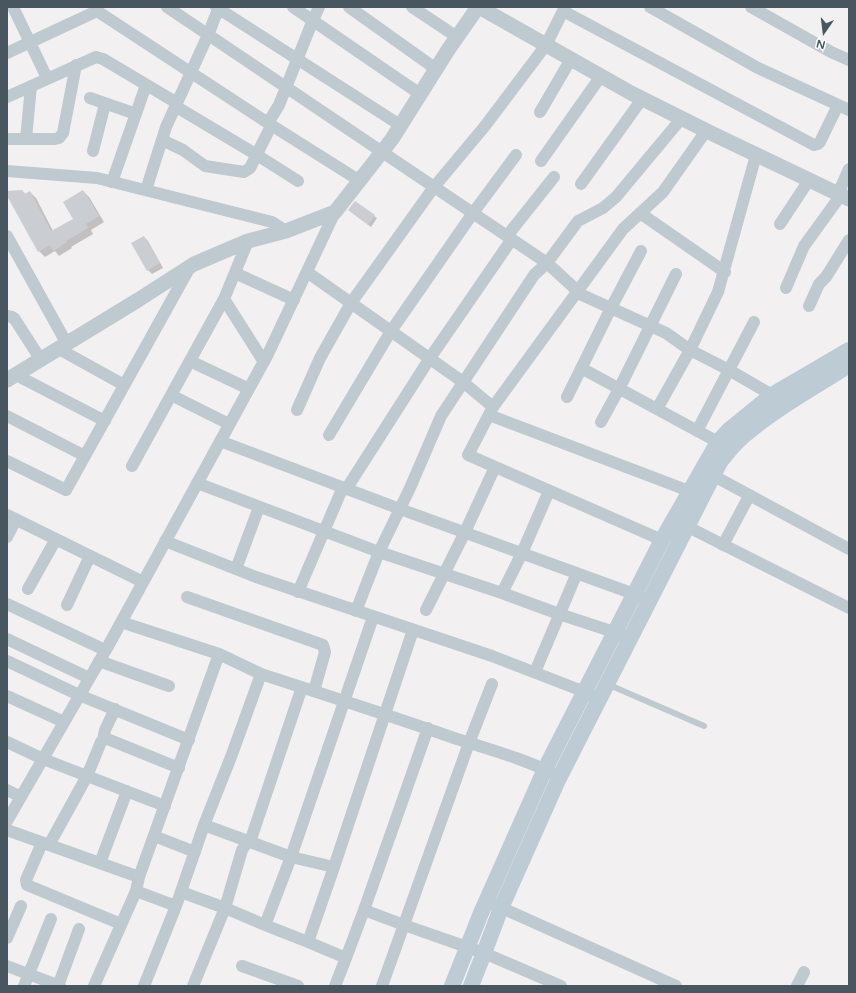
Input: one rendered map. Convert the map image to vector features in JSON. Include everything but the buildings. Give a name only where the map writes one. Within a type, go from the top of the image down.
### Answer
[{"type":"main road","points":[[471,986],[484,953],[494,905],[522,818],[545,769],[634,594],[663,551],[723,446],[729,430],[772,395],[849,350]]},
{"type":"main road","points":[[452,986],[466,947],[494,905],[538,824],[649,600],[663,551],[688,527],[696,494],[714,476],[720,462],[723,446],[746,433],[783,407],[849,365]]},
{"type":"main road","points":[[522,818],[538,824]]},
{"type":"street","points":[[13,7],[47,78]]},
{"type":"street","points":[[166,7],[547,263],[582,295],[666,333],[690,350],[729,370],[772,395],[783,407]]},
{"type":"street","points":[[293,7],[420,94]]},
{"type":"street","points":[[162,140],[183,150],[205,166],[240,172],[244,172],[250,168],[279,105],[319,7]]},
{"type":"street","points":[[348,7],[436,69]]},
{"type":"street","points":[[412,7],[457,36]]},
{"type":"street","points":[[7,821],[121,622],[264,362],[335,212],[382,152],[457,36],[479,7],[495,11],[571,59],[642,99],[843,196]]},
{"type":"street","points":[[297,410],[320,358],[351,303],[434,187],[485,126],[546,44],[564,9],[814,144],[818,144],[820,142],[844,108],[758,68],[650,7]]},
{"type":"street","points":[[751,7],[831,52],[849,60]]},
{"type":"street","points":[[146,190],[162,140],[176,105],[208,35],[218,8],[400,125]]},
{"type":"street","points":[[7,53],[97,9],[270,125],[360,181]]},
{"type":"street","points":[[7,97],[92,58],[99,57],[257,154],[298,181]]},
{"type":"street","points":[[540,112],[571,59]]},
{"type":"street","points":[[7,138],[55,139],[61,136],[63,133],[76,65]]},
{"type":"street","points":[[541,161],[602,76]]},
{"type":"street","points":[[112,182],[146,85]]},
{"type":"street","points":[[26,139],[32,86]]},
{"type":"street","points":[[90,98],[136,114]]},
{"type":"street","points":[[580,184],[642,99]]},
{"type":"street","points":[[93,151],[105,104]]},
{"type":"street","points":[[356,611],[379,552],[400,509],[441,416],[534,275],[547,263],[578,221],[603,208],[616,197],[682,118]]},
{"type":"street","points":[[663,551],[549,490],[468,455],[491,411],[623,229],[663,192],[706,131]]},
{"type":"street","points":[[329,434],[391,331],[473,213],[516,155]]},
{"type":"street","points":[[657,410],[690,350],[718,292],[725,272],[756,155]]},
{"type":"street","points":[[786,288],[804,246],[843,196],[849,169]]},
{"type":"street","points":[[7,170],[97,178],[272,222],[286,231]]},
{"type":"street","points":[[298,592],[323,531],[345,488],[510,238],[554,177]]},
{"type":"street","points":[[780,224],[808,180]]},
{"type":"street","points":[[12,378],[190,266],[248,241],[286,231],[335,212]]},
{"type":"street","points":[[640,213],[725,272]]},
{"type":"street","points":[[7,236],[63,346],[124,385]]},
{"type":"street","points":[[809,306],[819,284],[826,277],[849,240]]},
{"type":"street","points":[[132,466],[224,300],[248,241]]},
{"type":"street","points":[[567,397],[641,251]]},
{"type":"street","points":[[7,461],[66,490],[190,266]]},
{"type":"street","points":[[307,272],[464,382],[491,411],[696,494]]},
{"type":"street","points":[[235,273],[294,300]]},
{"type":"street","points":[[601,422],[676,274]]},
{"type":"street","points":[[224,300],[264,362]]},
{"type":"street","points":[[7,316],[12,316],[14,318],[41,360]]},
{"type":"street","points":[[697,431],[754,322]]},
{"type":"street","points":[[190,361],[249,389]]},
{"type":"street","points":[[581,368],[723,446]]},
{"type":"street","points":[[12,378],[105,421]]},
{"type":"street","points":[[171,395],[229,424]]},
{"type":"street","points":[[7,416],[85,456]]},
{"type":"street","points":[[220,440],[400,509],[649,600]]},
{"type":"street","points":[[426,610],[445,574],[495,467]]},
{"type":"street","points":[[714,476],[849,549]]},
{"type":"street","points":[[197,483],[379,552],[502,593],[630,639]]},
{"type":"street","points":[[502,593],[522,554],[549,490]]},
{"type":"street","points":[[723,545],[750,496]]},
{"type":"street","points":[[236,569],[259,507]]},
{"type":"street","points":[[7,537],[11,517],[143,582]]},
{"type":"street","points":[[688,527],[849,608]]},
{"type":"street","points":[[28,589],[56,539]]},
{"type":"street","points":[[165,541],[298,592],[492,656],[585,692],[599,699]]},
{"type":"street","points":[[67,605],[90,556]]},
{"type":"street","points":[[534,672],[577,573]]},
{"type":"street","points":[[187,597],[323,645],[325,652],[314,691]]},
{"type":"street","points":[[7,604],[105,650]]},
{"type":"street","points":[[265,925],[291,857],[373,617]]},
{"type":"street","points":[[121,622],[219,654],[261,674],[428,728],[545,769],[560,777]]},
{"type":"street","points":[[308,942],[413,630]]},
{"type":"street","points":[[7,639],[89,678]]},
{"type":"street","points":[[94,986],[136,891],[139,877],[219,654]]},
{"type":"street","points":[[7,660],[80,695],[189,740]]},
{"type":"street","points":[[99,661],[169,686]]},
{"type":"street","points":[[144,986],[176,906],[204,825],[232,757],[261,674]]},
{"type":"street","points":[[382,986],[492,684]]},
{"type":"street","points":[[193,986],[225,908],[242,850],[249,842],[302,687]]},
{"type":"street","points":[[7,696],[64,722]]},
{"type":"street","points":[[115,709],[87,776],[26,880],[27,885],[121,924]]},
{"type":"street","points":[[335,986],[364,910],[428,728]]},
{"type":"street","points":[[103,740],[105,738],[109,739],[179,768]]},
{"type":"street","points":[[7,742],[43,759],[165,806]]},
{"type":"street","points":[[7,790],[21,797]]},
{"type":"street","points":[[100,863],[127,791]]},
{"type":"street","points":[[204,825],[291,857],[334,867]]},
{"type":"street","points":[[7,830],[139,877]]},
{"type":"street","points":[[154,836],[195,852]]},
{"type":"street","points":[[136,891],[176,906]]},
{"type":"street","points":[[181,892],[225,908],[346,958]]},
{"type":"street","points":[[494,905],[676,986]]},
{"type":"street","points":[[7,938],[21,906]]},
{"type":"street","points":[[364,910],[484,953],[557,985]]},
{"type":"street","points":[[24,986],[51,919]]},
{"type":"street","points":[[7,966],[58,986],[79,929]]},
{"type":"street","points":[[242,966],[298,986]]},
{"type":"street","points":[[797,986],[804,972]]},
{"type":"lane","points":[[607,684],[704,726]]}]
